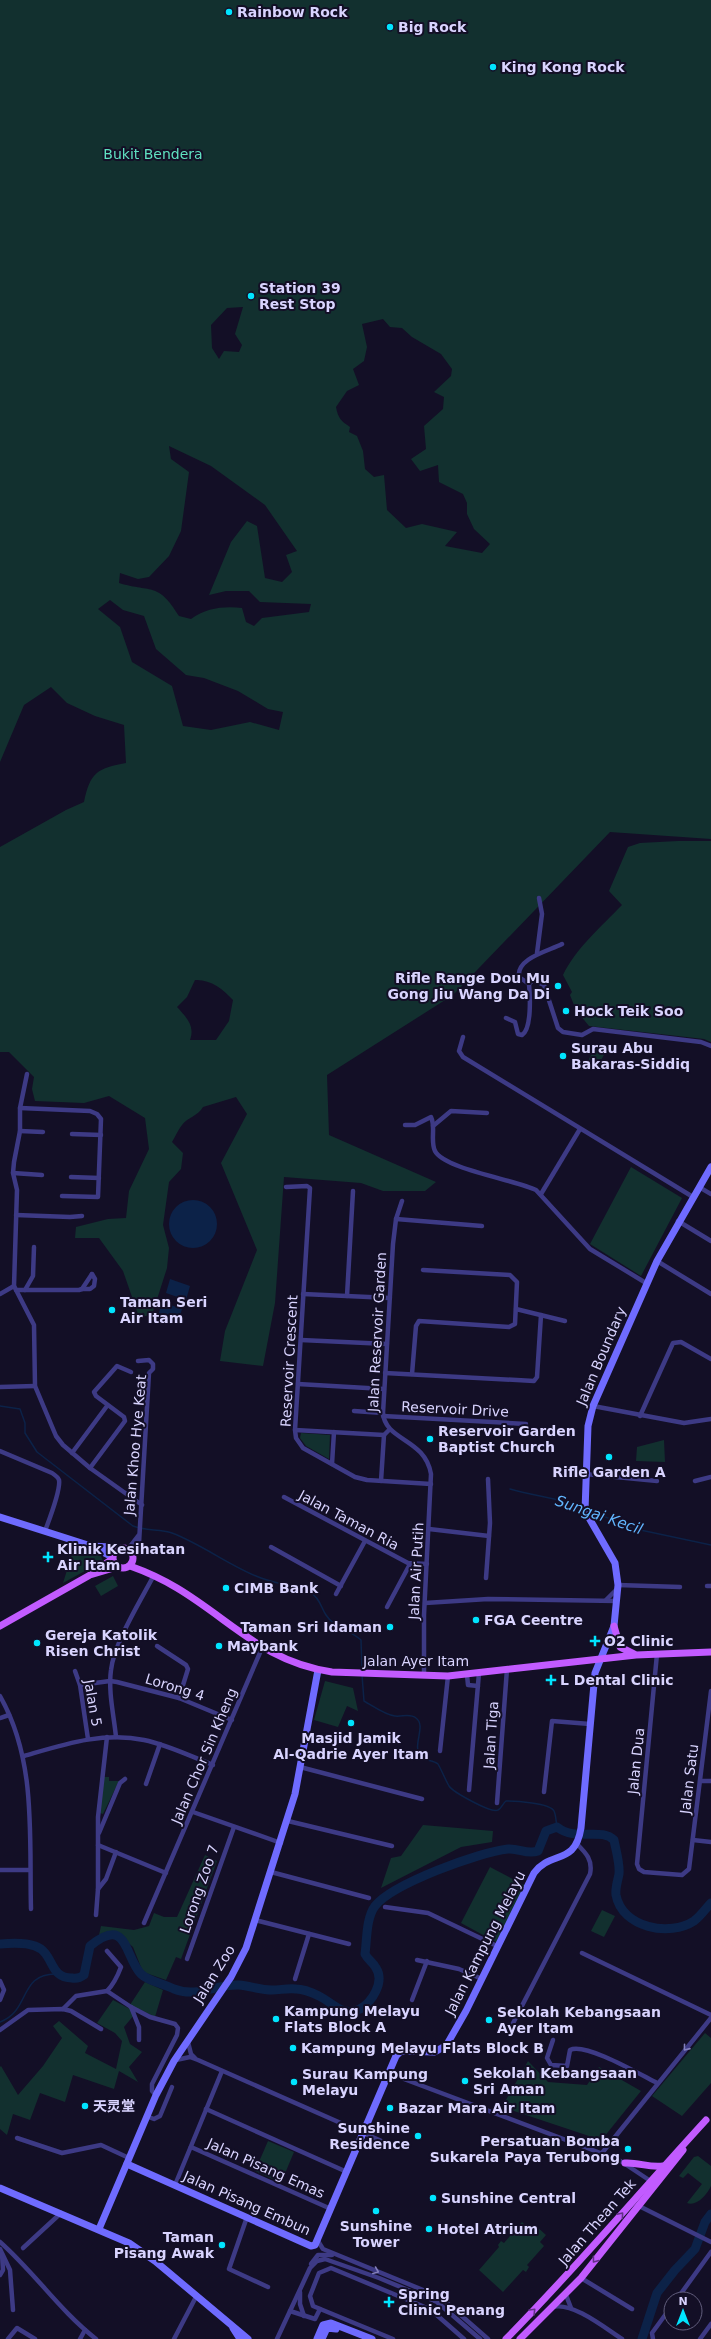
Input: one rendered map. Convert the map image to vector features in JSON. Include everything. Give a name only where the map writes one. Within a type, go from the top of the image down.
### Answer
[{"type":"main road","points":[[0,1626],[90,1575],[112,1558],[116,1550],[122,1548],[131,1557],[125,1569],[117,1567],[90,1575]]},
{"type":"main road","name":"Jalan Ayer Itam","points":[[131,1557],[150,1573],[192,1597],[262,1648],[288,1661],[318,1670],[365,1674],[448,1676],[479,1674],[507,1669],[636,1655],[711,1652]]},
{"type":"main road","points":[[112,1558],[117,1567]]},
{"type":"main road","points":[[614,1626],[620,1647],[636,1655]]},
{"type":"main road","name":"Jalan Thean Tek","points":[[520,2339],[566,2295],[581,2278],[656,2185],[711,2113]]},
{"type":"main road","name":"Jalan Thean Tek","points":[[506,2339],[580,2262],[650,2180],[706,2120]]},
{"type":"main road","points":[[625,2163],[633,2163],[651,2168],[663,2166]]},
{"type":"street","points":[[537,953],[542,914],[539,898]]},
{"type":"street","points":[[529,984],[519,977],[518,972],[522,965],[537,953],[549,951],[562,944]]},
{"type":"street","points":[[506,1018],[515,1022],[518,1034],[526,1032],[529,1024],[529,984],[533,980],[544,985],[557,1026],[564,1032],[582,1035],[586,1031],[592,1029],[701,1042],[711,1046]]},
{"type":"street","points":[[463,1037],[459,1052],[463,1057],[693,1197]]},
{"type":"street","points":[[27,1074],[20,1108],[20,1131],[13,1173],[18,1190],[16,1215],[15,1288],[34,1325],[35,1386],[56,1436],[90,1468],[142,1505]]},
{"type":"street","points":[[20,1108],[74,1108],[94,1112],[101,1119],[98,1197],[62,1196]]},
{"type":"street","points":[[433,1126],[451,1111],[487,1113]]},
{"type":"street","points":[[405,1125],[414,1125],[429,1117],[432,1119],[434,1148],[441,1157],[475,1172],[525,1185],[542,1194],[590,1248],[646,1283]]},
{"type":"street","points":[[542,1194],[580,1129]]},
{"type":"street","points":[[20,1131],[43,1132]]},
{"type":"street","points":[[72,1134],[101,1135]]},
{"type":"street","name":"Jalan Boundary","points":[[600,1659],[614,1626],[618,1586],[614,1563],[585,1508],[585,1474],[588,1426],[593,1406],[646,1283],[678,1221],[711,1167]]},
{"type":"street","points":[[13,1173],[42,1175]]},
{"type":"street","points":[[71,1177],[99,1178]]},
{"type":"street","name":"Reservoir Crescent","points":[[286,1187],[307,1186],[310,1188],[295,1430],[296,1438],[303,1448],[355,1477],[382,1481],[431,1484]]},
{"type":"street","points":[[699,1187],[711,1194]]},
{"type":"street","points":[[347,1296],[353,1191]]},
{"type":"street","name":"Jalan Reservoir Garden","points":[[402,1201],[396,1220],[383,1415],[389,1430],[417,1447],[430,1468]]},
{"type":"street","points":[[16,1215],[82,1216]]},
{"type":"street","points":[[396,1220],[482,1226]]},
{"type":"street","points":[[678,1221],[711,1241]]},
{"type":"street","points":[[25,1290],[33,1276],[34,1247]]},
{"type":"street","points":[[657,1261],[711,1294]]},
{"type":"street","points":[[412,1374],[416,1326],[419,1321],[510,1327],[515,1324],[517,1282],[510,1275],[423,1270]]},
{"type":"street","points":[[0,1294],[15,1288],[25,1290],[82,1289]]},
{"type":"street","points":[[303,1294],[390,1298]]},
{"type":"street","points":[[516,1309],[565,1321]]},
{"type":"street","points":[[385,1373],[525,1382],[534,1381],[537,1379],[541,1315]]},
{"type":"street","points":[[301,1340],[387,1344]]},
{"type":"street","points":[[640,1416],[669,1348],[673,1343],[681,1342],[711,1359]]},
{"type":"street","name":"Jalan Khoo Hye Keat","points":[[131,1557],[139,1534],[141,1520],[149,1373],[153,1368],[153,1362],[149,1360],[138,1361]]},
{"type":"street","points":[[90,1468],[125,1421],[124,1417],[107,1406],[95,1395],[95,1390],[117,1366],[131,1372]]},
{"type":"street","points":[[298,1384],[384,1390]]},
{"type":"street","points":[[0,1387],[35,1386]]},
{"type":"street","points":[[72,1452],[107,1406]]},
{"type":"street","points":[[593,1406],[684,1423],[711,1419]]},
{"type":"street","name":"Reservoir Drive","points":[[354,1411],[383,1415],[526,1424]]},
{"type":"street","points":[[295,1430],[384,1435]]},
{"type":"street","points":[[382,1481],[384,1435],[389,1430]]},
{"type":"street","points":[[332,1464],[334,1432]]},
{"type":"street","points":[[0,1451],[52,1473],[57,1477],[59,1481],[58,1490],[45,1531]]},
{"type":"street","name":"Jalan Air Putih","points":[[424,1676],[425,1603],[431,1484],[430,1468]]},
{"type":"street","points":[[585,1474],[657,1481]]},
{"type":"street","points":[[695,1480],[711,1477]]},
{"type":"street","points":[[486,1578],[489,1536],[488,1479]]},
{"type":"street","name":"Jalan Taman Ria","points":[[284,1497],[410,1564],[428,1564]]},
{"type":"street","points":[[0,1517],[91,1546],[112,1558]]},
{"type":"street","points":[[429,1529],[489,1536]]},
{"type":"street","points":[[336,1594],[365,1541]]},
{"type":"street","points":[[91,1546],[110,1547],[116,1550]]},
{"type":"street","points":[[271,1547],[341,1586]]},
{"type":"street","points":[[387,1607],[410,1564]]},
{"type":"street","points":[[116,1737],[110,1681],[111,1668],[150,1573]]},
{"type":"street","points":[[606,1600],[618,1586],[680,1586]]},
{"type":"street","points":[[425,1603],[488,1599],[617,1601]]},
{"type":"street","points":[[157,1646],[186,1665],[188,1670],[179,1698]]},
{"type":"street","name":"Jalan Chor Sin Kheng","points":[[144,1923],[193,1812],[262,1648]]},
{"type":"street","name":"Jalan Dua","points":[[657,1654],[637,1864],[639,1869],[644,1872],[682,1875],[690,1869]]},
{"type":"street","points":[[509,2031],[590,1874],[590,1860],[587,1853],[578,1842],[581,1828],[595,1673],[600,1659]]},
{"type":"street","name":"Jalan Tiga","points":[[497,1803],[507,1669]]},
{"type":"street","name":"Jalan Zoo","points":[[99,2229],[156,2095],[174,2061],[231,1977],[246,1948],[288,1821],[300,1767],[318,1670]]},
{"type":"street","name":"Jalan 5","points":[[75,1671],[80,1685],[88,1739]]},
{"type":"street","points":[[466,1674],[468,1685],[478,1686]]},
{"type":"street","points":[[469,1790],[479,1674]]},
{"type":"street","points":[[440,1752],[448,1676]]},
{"type":"street","points":[[80,1685],[110,1681]]},
{"type":"street","name":"Lorong 4","points":[[110,1681],[179,1698],[232,1720]]},
{"type":"street","name":"Jalan Satu","points":[[690,1869],[700,1781],[710,1716],[711,1691]]},
{"type":"street","points":[[0,1696],[9,1715],[24,1756],[29,1794],[31,1909]]},
{"type":"street","points":[[0,1718],[9,1715]]},
{"type":"street","points":[[544,1792],[552,1721],[590,1724]]},
{"type":"street","points":[[96,1915],[100,1793],[107,1737]]},
{"type":"street","points":[[24,1756],[88,1739],[116,1737],[143,1740],[160,1744],[213,1765]]},
{"type":"street","points":[[146,1784],[160,1744]]},
{"type":"street","points":[[300,1767],[422,1799]]},
{"type":"street","points":[[98,1836],[120,1783],[125,1779]]},
{"type":"street","points":[[700,1781],[711,1781]]},
{"type":"street","points":[[193,1812],[281,1843]]},
{"type":"street","points":[[288,1821],[392,1846]]},
{"type":"street","name":"Lorong Zoo 7","points":[[187,1959],[234,1827]]},
{"type":"street","points":[[693,1840],[711,1842]]},
{"type":"street","name":"Jalan Kampung Melayu","points":[[388,2073],[396,2056],[401,2051],[434,2052],[444,2048],[466,2011],[497,1946],[538,1869],[566,1854],[578,1842]]},
{"type":"street","points":[[98,1845],[166,1873]]},
{"type":"street","points":[[98,1889],[106,1879],[116,1852]]},
{"type":"street","points":[[0,1870],[30,1870]]},
{"type":"street","points":[[271,1872],[369,1898]]},
{"type":"street","points":[[385,1907],[428,1913],[497,1946]]},
{"type":"street","points":[[255,1920],[349,1944]]},
{"type":"street","points":[[295,1979],[309,1934]]},
{"type":"street","points":[[63,2008],[76,1996],[107,1991],[113,1984],[114,1977],[121,1967],[107,1951]]},
{"type":"street","points":[[582,1953],[711,2015]]},
{"type":"street","points":[[417,1960],[459,1969],[482,1979]]},
{"type":"street","points":[[412,2000],[427,1961]]},
{"type":"street","points":[[0,1981],[4,1990],[0,2000]]},
{"type":"street","points":[[107,1991],[131,2007],[150,2017],[175,2024],[178,2028],[178,2033],[152,2084],[152,2091],[156,2095]]},
{"type":"street","points":[[131,2007],[139,2027],[139,2040]]},
{"type":"street","points":[[1,2028],[28,2010],[63,2008],[72,2010],[101,2029]]},
{"type":"street","points":[[602,2153],[711,2018]]},
{"type":"street","points":[[188,2040],[191,2054],[198,2060]]},
{"type":"street","points":[[553,2040],[547,2058],[551,2065],[567,2066],[570,2050],[580,2048],[619,2064],[657,2083]]},
{"type":"street","points":[[174,2061],[190,2057],[198,2060],[386,2142]]},
{"type":"street","points":[[175,2185],[222,2071]]},
{"type":"street","points":[[318,2241],[388,2073],[602,2153],[625,2163],[656,2185]]},
{"type":"street","points":[[146,2116],[154,2119],[160,2116],[172,2087]]},
{"type":"street","points":[[206,2109],[347,2172]]},
{"type":"street","points":[[17,2138],[62,2153],[101,2145],[128,2161]]},
{"type":"street","name":"Jalan Pisang Emas","points":[[191,2147],[331,2209]]},
{"type":"street","name":"Jalan Pisang Embun","points":[[128,2161],[175,2185],[311,2246],[315,2245],[318,2241],[323,2249],[440,2297],[488,2339]]},
{"type":"street","points":[[0,2188],[99,2229],[119,2239],[155,2261],[248,2339]]},
{"type":"street","points":[[639,2206],[711,2242]]},
{"type":"street","points":[[23,2248],[61,2213]]},
{"type":"street","points":[[247,2217],[229,2269],[268,2287]]},
{"type":"street","points":[[76,2220],[87,2229],[109,2238],[119,2239]]},
{"type":"street","points":[[0,2242],[20,2260],[85,2330],[96,2339]]},
{"type":"street","points":[[0,2276],[2,2270],[1,2251]]},
{"type":"street","points":[[1,2251],[10,2270],[13,2310]]},
{"type":"street","points":[[683,2291],[711,2252]]},
{"type":"street","name":"Jalan Pisang Embun","points":[[320,2257],[324,2254],[350,2260]]},
{"type":"street","points":[[277,2339],[310,2268],[311,2262],[320,2257],[330,2259],[380,2278],[437,2302],[480,2339]]},
{"type":"street","points":[[394,2339],[312,2305],[310,2296],[318,2274],[327,2269],[376,2286],[420,2305],[431,2310],[464,2339]]},
{"type":"street","points":[[376,2286],[380,2278]]},
{"type":"street","points":[[581,2278],[632,2310]]},
{"type":"street","points":[[300,2290],[300,2304],[304,2316]]},
{"type":"street","points":[[174,2339],[197,2295]]},
{"type":"street","points":[[566,2295],[571,2308]]},
{"type":"street","points":[[420,2305],[424,2296]]},
{"type":"street","points":[[553,2307],[560,2305],[571,2308],[622,2339]]},
{"type":"street","points":[[290,2311],[314,2319],[320,2309]]},
{"type":"street","points":[[652,2337],[653,2330],[663,2317]]},
{"type":"street","points":[[317,2339],[320,2328],[327,2323],[356,2332],[372,2339]]},
{"type":"street","points":[[356,2332],[360,2324]]},
{"type":"street","points":[[700,2339],[711,2324]]},
{"type":"street","points":[[231,2325],[240,2339]]},
{"type":"street","points":[[322,2339],[325,2331],[331,2327],[361,2339]]},
{"type":"street","points":[[8,2339],[17,2328],[35,2339]]},
{"type":"street","points":[[80,2339],[85,2330]]},
{"type":"green space","name":"Bukit Bendera","points":[[0,0],[711,0],[711,839],[610,832],[453,995],[327,1075],[329,1135],[436,1182],[425,1191],[383,1191],[361,1183],[284,1177],[275,1303],[263,1366],[220,1361],[225,1331],[257,1250],[221,1163],[247,1114],[236,1097],[203,1107],[182,1125],[172,1142],[183,1153],[181,1169],[169,1182],[163,1225],[169,1248],[167,1268],[152,1315],[139,1317],[123,1271],[99,1238],[75,1238],[76,1227],[108,1219],[126,1218],[129,1191],[149,1149],[145,1118],[109,1096],[84,1103],[35,1101],[32,1089],[34,1077],[9,1052],[0,1052],[0,847],[66,810],[84,802],[89,784],[96,774],[108,767],[126,763],[124,725],[95,716],[67,703],[51,687],[24,705],[0,762]],"holes":[[[243,307],[235,334],[242,345],[239,352],[224,351],[219,359],[212,348],[211,325],[227,308]],[[383,319],[390,327],[402,328],[412,337],[441,354],[452,369],[451,376],[434,392],[444,397],[443,409],[424,426],[426,449],[411,459],[420,471],[438,465],[439,482],[463,494],[467,503],[467,514],[474,529],[490,544],[482,553],[445,546],[457,532],[422,524],[406,528],[387,510],[384,475],[374,477],[365,469],[363,451],[357,436],[349,432],[350,427],[340,419],[336,407],[347,391],[359,385],[353,369],[364,361],[367,347],[362,324]],[[169,446],[211,466],[265,505],[297,551],[286,555],[292,572],[282,582],[265,578],[257,526],[247,521],[231,542],[209,595],[226,591],[249,591],[260,602],[311,604],[309,612],[262,618],[254,626],[246,622],[242,608],[229,607],[209,610],[191,619],[179,616],[172,605],[160,593],[154,590],[119,583],[120,573],[138,579],[149,577],[169,556],[181,531],[189,472],[171,459]],[[110,600],[123,610],[144,616],[156,649],[186,675],[204,678],[238,691],[268,709],[283,712],[279,730],[250,722],[211,730],[183,726],[172,686],[132,662],[120,627],[98,609]],[[195,980],[211,983],[225,992],[233,1000],[229,1021],[216,1040],[190,1040],[191,1026],[177,1007],[187,997]]]},
{"type":"green space","points":[[711,841],[711,1042],[704,1039],[589,1026],[576,1010],[570,995],[572,992],[563,975],[568,965],[582,947],[622,905],[609,891],[628,847],[640,843]]},
{"type":"green space","points":[[595,1048],[605,1053],[595,1071],[585,1066]]},
{"type":"green space","points":[[631,1167],[682,1198],[641,1276],[590,1244]]},
{"type":"green space","points":[[301,1433],[330,1435],[329,1459],[306,1446],[300,1438]]},
{"type":"green space","points":[[664,1440],[665,1462],[636,1461],[637,1447]]},
{"type":"green space","points":[[74,1548],[101,1556],[103,1561],[63,1583]]},
{"type":"green space","points":[[113,1576],[118,1586],[101,1596],[95,1586]]},
{"type":"green space","points":[[325,1681],[353,1688],[358,1711],[347,1706],[338,1727],[314,1720]]},
{"type":"green space","points":[[104,1777],[109,1777],[109,1781],[119,1781],[103,1814],[100,1813]]},
{"type":"green space","points":[[423,1825],[493,1831],[492,1842],[461,1847],[381,1888],[391,1858],[401,1856]]},
{"type":"green space","points":[[205,1855],[217,1861],[181,1959],[176,1957],[166,1980],[143,1972],[133,1947],[118,1934],[99,1935],[101,1926],[134,1930],[149,1926],[154,1913],[164,1917],[177,1917]]},
{"type":"green space","points":[[490,1867],[526,1886],[496,1942],[461,1923]]},
{"type":"green space","points":[[602,1910],[615,1916],[604,1937],[591,1931]]},
{"type":"green space","points":[[145,1982],[163,1990],[155,2017],[139,2009],[124,2027],[130,2044],[142,2052],[129,2067],[138,2082],[119,2071],[114,2089],[73,2075],[65,2102],[40,2093],[30,2120],[13,2114],[7,2135],[0,2129],[0,2067],[1,2066],[18,2095],[43,2066],[62,2038],[53,2026],[59,2021],[88,2046],[85,2053],[116,2069],[122,2041],[115,2033],[97,2023],[113,2000],[128,2008]]},
{"type":"green space","points":[[705,2033],[711,2038],[711,2083],[682,2116],[652,2096]]},
{"type":"green space","points":[[528,2061],[548,2082],[587,2085],[599,2067],[641,2091],[604,2137],[595,2138],[502,2107]]},
{"type":"green space","points":[[268,2141],[294,2152],[281,2183],[255,2171]]},
{"type":"green space","points":[[698,2156],[711,2166],[711,2186],[701,2199],[690,2204],[687,2203],[702,2184],[688,2173],[683,2178],[679,2176],[694,2157]]},
{"type":"green space","points":[[522,2222],[527,2227],[529,2225],[532,2228],[535,2225],[546,2235],[540,2242],[544,2246],[527,2265],[529,2267],[526,2272],[523,2270],[503,2292],[479,2270],[499,2247],[498,2245],[501,2241],[504,2243]]},
{"type":"water","points":[[188,1200],[198,1200],[210,1207],[217,1219],[217,1229],[210,1241],[198,1248],[188,1248],[180,1244],[173,1237],[169,1229],[169,1219],[173,1211],[180,1204]]},
{"type":"water","points":[[170,1279],[190,1286],[186,1300],[166,1293]]},
{"type":"water","points":[[162,1302],[182,1309],[178,1323],[158,1316]]},
{"type":"waterway","points":[[0,1406],[20,1409],[25,1423],[25,1433],[37,1452],[133,1526],[172,1533],[256,1576],[304,1590],[314,1595],[324,1612],[333,1623],[361,1640],[362,1670]]},
{"type":"waterway","name":"Sungai Kecil","points":[[510,1489],[564,1501],[582,1507]]},
{"type":"waterway","name":"Sungai Kecil","points":[[587,1509],[631,1528],[711,1545]]},
{"type":"waterway","points":[[362,1675],[364,1701],[387,1714],[395,1716],[409,1715],[416,1718],[420,1726],[418,1752],[421,1757],[438,1764],[452,1789],[488,1809],[498,1810],[506,1801],[517,1801],[546,1806],[554,1811],[557,1827]]},
{"type":"waterway","points":[[0,1944],[22,1943],[35,1946],[46,1954],[59,1974],[64,1977],[80,1978],[84,1975],[90,1946],[102,1938],[112,1935],[118,1936],[141,1974],[152,1981],[174,1989],[191,1992],[231,1985],[268,1990],[299,1989],[317,1995],[338,2008],[348,2012],[365,2006],[373,1997],[378,1985],[378,1973],[375,1966],[365,1954],[367,1929],[370,1917],[375,1906],[384,1897],[399,1888],[437,1870],[477,1856],[508,1849],[516,1849],[527,1852],[538,1851],[546,1831],[557,1827],[572,1834],[595,1834],[609,1836],[614,1840],[619,1870],[616,1895],[620,1906],[627,1915],[637,1922],[660,1929],[684,1926],[697,1919],[711,1903]]},
{"type":"waterway","points":[[0,2022],[10,2017],[16,2010],[30,1986],[36,1980],[45,1975],[57,1974]]},
{"type":"waterway","points":[[642,2339],[657,2293],[675,2270],[695,2249],[705,2222],[711,2214]]},
{"type":"place","name":"Rainbow Rock","points":[[229,12]]},
{"type":"place","name":"Big Rock","points":[[390,27]]},
{"type":"place","name":"King Kong Rock","points":[[493,67]]},
{"type":"place","name":"Station 39 Rest Stop","points":[[251,296]]},
{"type":"place","name":"Rifle Range Dou Mu Gong Jiu Wang Da Di","points":[[558,986]]},
{"type":"place","name":"Hock Teik Soo","points":[[566,1011]]},
{"type":"place","name":"Surau Abu Bakaras-Siddiq","points":[[563,1056]]},
{"type":"place","name":"Taman Seri Air Itam","points":[[112,1310]]},
{"type":"place","name":"Reservoir Garden Baptist Church","points":[[430,1439]]},
{"type":"place","name":"Rifle Garden A","points":[[609,1457]]},
{"type":"place","name":"Klinik Kesihatan Air Itam","points":[[48,1557]]},
{"type":"place","name":"CIMB Bank","points":[[226,1588]]},
{"type":"place","name":"FGA Ceentre","points":[[476,1620]]},
{"type":"place","name":"Taman Sri Idaman","points":[[390,1627]]},
{"type":"place","name":"O2 Clinic","points":[[595,1641]]},
{"type":"place","name":"Gereja Katolik Risen Christ","points":[[37,1643]]},
{"type":"place","name":"Maybank","points":[[219,1646]]},
{"type":"place","name":"L Dental Clinic","points":[[551,1680]]},
{"type":"place","name":"Masjid Jamik Al-Qadrie Ayer Itam","points":[[351,1723]]},
{"type":"place","name":"Kampung Melayu Flats Block A","points":[[276,2019]]},
{"type":"place","name":"Sekolah Kebangsaan Ayer Itam","points":[[489,2020]]},
{"type":"place","name":"Kampung Melayu Flats Block B","points":[[293,2048]]},
{"type":"place","name":"Sekolah Kebangsaan Sri Aman","points":[[465,2081]]},
{"type":"place","name":"Surau Kampung Melayu","points":[[294,2082]]},
{"type":"place","name":"天灵堂","points":[[85,2106]]},
{"type":"place","name":"Bazar Mara Air Itam","points":[[390,2108]]},
{"type":"place","name":"Sunshine Residence","points":[[418,2136]]},
{"type":"place","name":"Persatuan Bomba Sukarela Paya Terubong","points":[[628,2149]]},
{"type":"place","name":"Sunshine Central","points":[[433,2198]]},
{"type":"place","name":"Sunshine Tower","points":[[376,2211]]},
{"type":"place","name":"Hotel Atrium","points":[[429,2229]]},
{"type":"place","name":"Taman Pisang Awak","points":[[222,2245]]},
{"type":"place","name":"Spring Clinic Penang","points":[[389,2302]]}]
